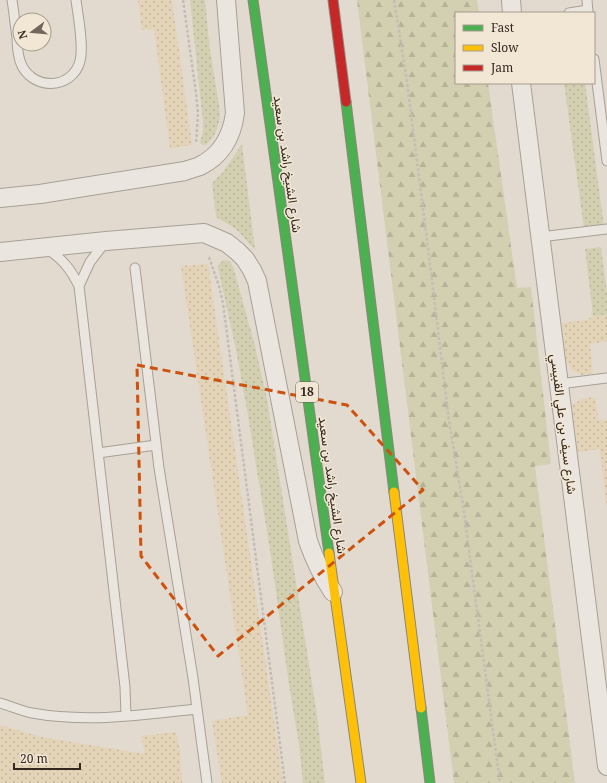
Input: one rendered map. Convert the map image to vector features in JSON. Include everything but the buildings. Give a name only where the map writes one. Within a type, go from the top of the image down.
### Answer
[{"type":"main road","name":"شارع الشيخ راشد بن سعيد","points":[[253,0],[361,783]]},
{"type":"main road","points":[[333,0],[430,783]]},
{"type":"street","points":[[0,198],[40,194],[185,171],[209,161],[224,144],[232,130],[235,113],[226,0]]},
{"type":"street","points":[[511,0],[512,12]]},
{"type":"street","name":"شارع سيف بن علي القبيسي","points":[[521,84],[607,766]]},
{"type":"street","points":[[0,207],[40,194]]},
{"type":"street","points":[[0,252],[106,240],[204,233],[227,243],[245,259],[257,281],[308,540],[315,560],[334,594]]},
{"type":"street","points":[[0,243],[23,240],[43,247]]},
{"type":"lane","points":[[12,0],[20,62],[31,78],[50,84],[60,82],[68,78],[76,71],[80,62],[82,52],[76,0]]},
{"type":"lane","points":[[587,0],[588,12]]},
{"type":"lane","points":[[595,67],[607,161]]},
{"type":"lane","points":[[540,237],[607,229]]},
{"type":"lane","points":[[79,286],[90,262],[106,240]]},
{"type":"lane","points":[[43,247],[65,263],[79,286],[125,687],[126,716]]},
{"type":"lane","points":[[135,268],[160,476],[193,678],[207,783]]},
{"type":"lane","points":[[559,384],[607,378]]},
{"type":"lane","points":[[98,454],[156,445]]},
{"type":"lane","points":[[0,703],[31,713],[82,718],[126,716],[197,709]]},
{"type":"path","points":[[182,0],[196,93],[198,114],[196,152],[199,166]]},
{"type":"path","points":[[394,0],[427,240],[449,421],[463,505],[500,783]]},
{"type":"path","points":[[204,233],[207,251],[223,303],[285,783]]},
{"type":"highlighted area","points":[[137,365],[347,405],[423,490],[218,656],[141,556]]},
{"type":"green space","points":[[190,0],[205,0],[210,50],[219,105],[220,116],[218,126],[214,136],[206,145],[200,143],[203,131],[203,122]]},
{"type":"green space","points":[[357,0],[477,0],[479,12],[455,12],[455,84],[488,84],[517,288],[531,287],[551,464],[535,466],[575,783],[454,783]]},
{"type":"green space","points":[[564,84],[585,84],[604,227],[584,229]]},
{"type":"green space","points":[[242,144],[255,250],[238,231],[216,217],[212,183],[223,172]]},
{"type":"green space","points":[[601,247],[607,293],[607,315],[593,316],[585,249]]},
{"type":"green space","points":[[227,260],[233,266],[254,342],[267,399],[317,715],[325,783],[303,783],[299,744],[270,550],[247,410],[236,350],[218,268],[220,263]]},
{"type":"sand","points":[[138,0],[172,0],[192,145],[170,148],[154,29],[142,30]]},
{"type":"sand","points":[[208,264],[283,783],[222,783],[212,721],[248,715],[181,266]]},
{"type":"sand","points":[[607,315],[607,341],[590,344],[593,373],[582,375],[573,371],[566,361],[562,323],[587,320],[593,316]]},
{"type":"sand","points":[[595,397],[599,421],[607,420],[607,509],[600,449],[578,452],[572,405],[582,399]]},
{"type":"sand","points":[[0,725],[41,737],[145,754],[141,736],[176,732],[180,751],[182,783],[0,783]]},
{"type":"traffic: fast","points":[[253,0],[329,553]]},
{"type":"traffic: fast","points":[[346,102],[394,492]]},
{"type":"traffic: fast","points":[[421,708],[430,783]]},
{"type":"traffic: slow","points":[[394,492],[421,708]]},
{"type":"traffic: slow","points":[[329,553],[361,783]]},
{"type":"traffic: jam","points":[[333,0],[346,102]]}]
